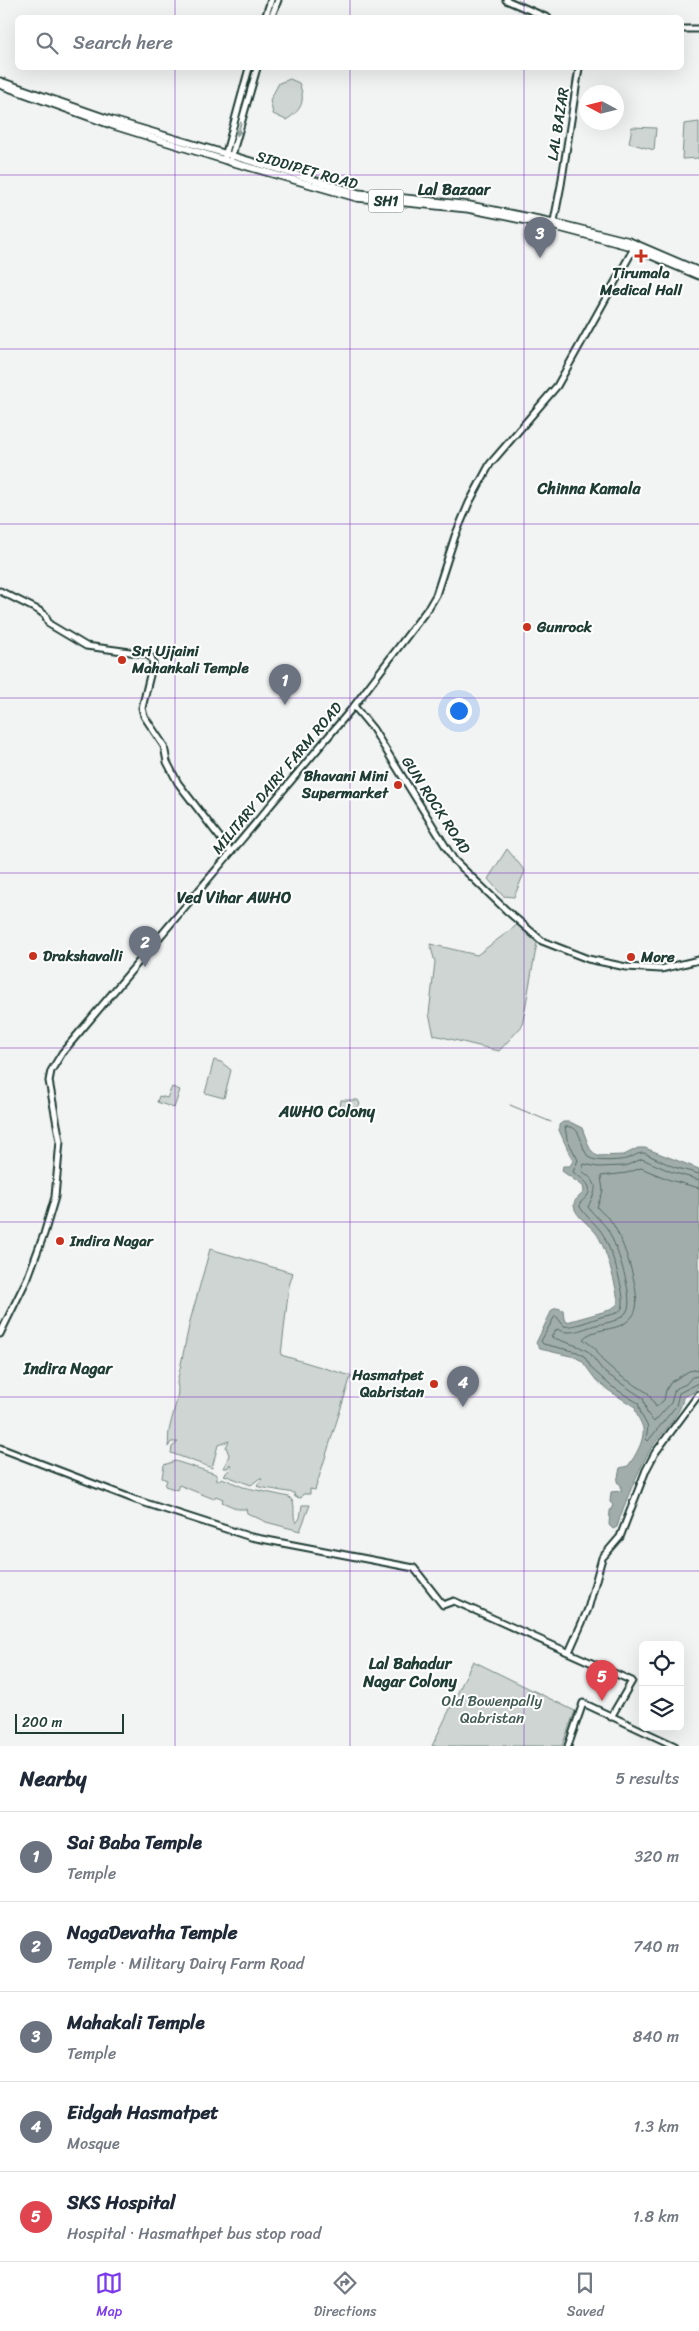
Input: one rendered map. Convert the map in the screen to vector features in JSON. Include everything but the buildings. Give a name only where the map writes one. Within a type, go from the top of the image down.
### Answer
[{"type":"main road","points":[[266,15],[271,0]]},
{"type":"main road","points":[[272,15],[278,0]]},
{"type":"main road","points":[[506,0],[541,15]]},
{"type":"main road","points":[[684,29],[699,29]]},
{"type":"main road","points":[[227,158],[248,70]]},
{"type":"main road","points":[[227,158],[245,110],[256,70]]},
{"type":"main road","name":"LAL BAZAR","points":[[554,225],[579,70]]},
{"type":"main road","points":[[246,79],[253,81]]},
{"type":"main road","name":"SIDDIPET ROAD","points":[[0,81],[227,158],[357,198],[468,209],[554,225],[635,246],[699,271]]},
{"type":"main road","name":"SIDDIPET ROAD","points":[[0,85],[111,125],[227,158]]},
{"type":"main road","points":[[238,107],[245,110]]},
{"type":"main road","name":"SIDDIPET ROAD","points":[[635,246],[699,276]]},
{"type":"main road","name":"MILITARY DAIRY FARM ROAD","points":[[0,1334],[28,1277],[55,1197],[60,1142],[49,1088],[51,1071],[62,1053],[387,666],[429,607],[436,595],[462,520],[490,464],[557,386],[635,246]]},
{"type":"main road","points":[[0,591],[38,610],[45,615],[49,624],[86,646],[146,654],[151,657],[152,663],[142,708],[144,716],[164,746],[167,762],[178,783],[231,852]]},
{"type":"main road","name":"GUN ROCK ROAD","points":[[354,706],[373,729],[454,860],[506,910],[542,941],[588,959],[626,967],[661,969],[699,960]]},
{"type":"main road","points":[[569,1652],[588,1609],[602,1558],[620,1537],[646,1470],[655,1453],[699,1394]]},
{"type":"main road","points":[[0,1448],[136,1500],[251,1537],[414,1568],[444,1604],[454,1601],[632,1681],[611,1717]]},
{"type":"main road","points":[[568,1746],[583,1703],[675,1746]]},
{"type":"green space","points":[[290,79],[299,83],[302,100],[296,113],[286,120],[273,114],[270,100],[279,83]]},
{"type":"green space","points":[[699,122],[699,158],[682,159],[684,124]]},
{"type":"green space","points":[[632,127],[656,128],[654,150],[629,143]]},
{"type":"green space","points":[[507,849],[525,871],[514,897],[503,896],[488,879]]},
{"type":"green space","points":[[517,925],[537,943],[522,1026],[499,1051],[434,1035],[429,1014],[435,962],[430,944],[477,955]]},
{"type":"green space","points":[[214,1060],[221,1062],[231,1070],[224,1098],[205,1093]]},
{"type":"green space","points":[[172,1087],[180,1090],[174,1108],[157,1102],[159,1096],[167,1098]]},
{"type":"green space","points":[[341,1100],[358,1100],[360,1104],[354,1108],[342,1109],[340,1108]]},
{"type":"green space","points":[[210,1249],[293,1273],[289,1286],[281,1355],[351,1376],[315,1490],[310,1489],[310,1494],[303,1494],[301,1498],[295,1497],[294,1493],[259,1487],[257,1485],[262,1479],[260,1478],[251,1485],[224,1475],[231,1468],[230,1464],[228,1468],[224,1468],[229,1455],[226,1447],[229,1441],[218,1445],[212,1468],[171,1453],[172,1447],[178,1442],[171,1442],[168,1447],[169,1431],[178,1393],[177,1383],[190,1321]]},
{"type":"green space","points":[[175,1461],[213,1473],[217,1475],[217,1481],[222,1478],[243,1487],[289,1497],[294,1506],[296,1523],[300,1518],[302,1505],[310,1505],[300,1531],[266,1522],[247,1513],[246,1509],[238,1509],[222,1502],[223,1499],[216,1496],[214,1499],[179,1485],[177,1490],[165,1486],[167,1480],[162,1478],[164,1465]]},
{"type":"green space","name":"Old Bowenpally Qabristan","points":[[473,1661],[575,1711],[562,1746],[432,1746]]},
{"type":"water","points":[[563,1122],[570,1122],[582,1128],[590,1149],[597,1156],[624,1155],[638,1148],[645,1148],[699,1169],[699,1386],[693,1393],[683,1397],[679,1411],[649,1452],[631,1489],[617,1527],[613,1529],[609,1525],[610,1511],[613,1505],[610,1502],[611,1492],[621,1491],[621,1485],[617,1482],[620,1468],[628,1466],[642,1441],[642,1425],[635,1407],[596,1380],[582,1361],[575,1357],[540,1349],[536,1343],[552,1310],[557,1308],[563,1310],[564,1319],[567,1322],[610,1310],[618,1304],[613,1278],[600,1239],[575,1210],[575,1202],[584,1191],[583,1186],[562,1171],[563,1166],[570,1166],[573,1161],[559,1130],[559,1125]]},
{"type":"waterway","points":[[510,1105],[551,1122]]},
{"type":"place","name":"Tirumala Medical Hall","points":[[641,256]]},
{"type":"place","name":"Mahakali Temple","points":[[540,258]]},
{"type":"place","name":"Gunrock","points":[[527,627]]},
{"type":"place","name":"Sri Ujjaini Mahankali Temple","points":[[122,660]]},
{"type":"place","name":"Sai Baba Temple","points":[[285,705]]},
{"type":"place","name":"Bhavani Mini Supermarket","points":[[398,785]]},
{"type":"place","name":"Drakshavalli","points":[[33,956]]},
{"type":"place","name":"More","points":[[631,957]]},
{"type":"place","name":"NagaDevatha Temple","points":[[145,967]]},
{"type":"place","name":"Indira Nagar","points":[[60,1241]]},
{"type":"place","name":"Hasmatpet Qabristan","points":[[434,1384]]},
{"type":"place","name":"Eidgah Hasmatpet","points":[[463,1407]]},
{"type":"place","name":"SKS Hospital","points":[[602,1701]]},
{"type":"district","name":"Lal Bazaar","points":[[454,189]]},
{"type":"district","name":"Chinna Kamala","points":[[589,488]]},
{"type":"district","name":"Ved Vihar AWHO","points":[[234,897]]},
{"type":"district","name":"AWHO Colony","points":[[327,1111]]},
{"type":"district","name":"Indira Nagar","points":[[68,1368]]},
{"type":"district","name":"Lal Bahadur Nagar Colony","points":[[410,1672]]}]
